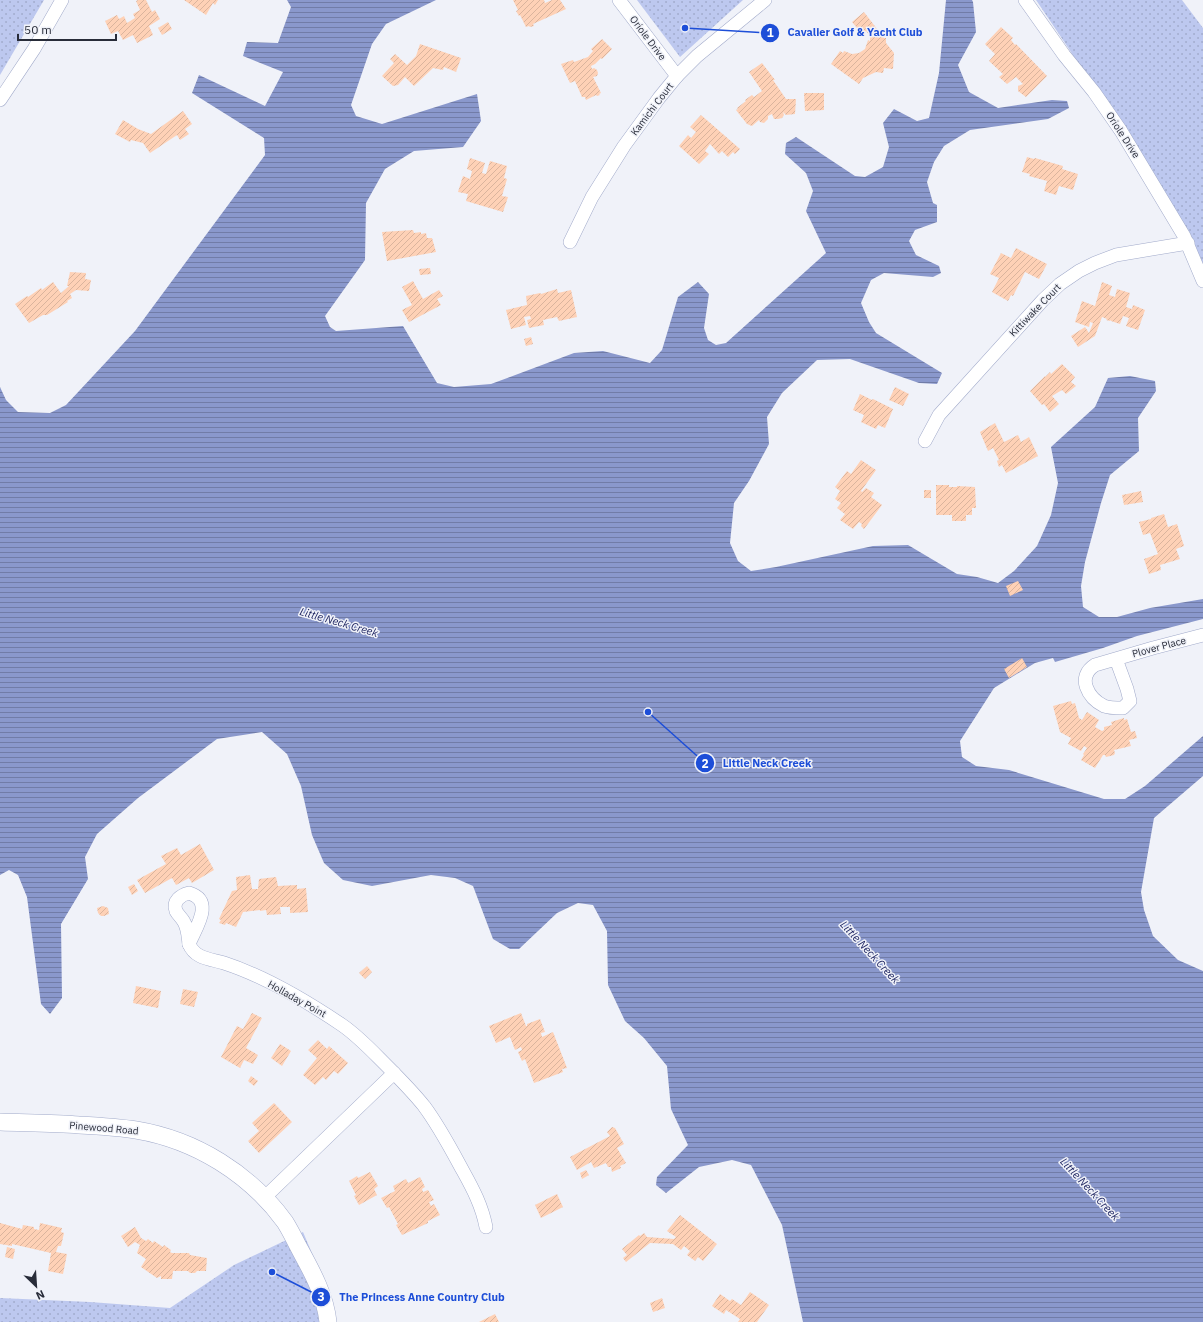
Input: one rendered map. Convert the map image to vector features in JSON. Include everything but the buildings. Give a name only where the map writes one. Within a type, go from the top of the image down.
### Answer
[{"type":"street","points":[[0,100],[34,49],[62,0]]},
{"type":"street","name":"Oriole Drive","points":[[619,0],[677,76]]},
{"type":"street","name":"Kamichi Court","points":[[570,242],[592,197],[624,146],[659,98],[677,76],[697,56],[765,0]]},
{"type":"street","name":"Oriole Drive","points":[[1025,0],[1064,55],[1094,92],[1121,131],[1188,243],[1203,281]]},
{"type":"street","name":"Kittiwake Court","points":[[925,442],[940,415],[1043,300],[1060,284],[1085,268],[1116,255],[1188,243]]},
{"type":"street","name":"Plover Place","points":[[1116,659],[1203,635]]},
{"type":"street","name":"Holladay Point","points":[[189,944],[191,950],[196,955],[254,975],[304,1001],[337,1022],[365,1043],[423,1105],[453,1153],[477,1197],[486,1226]]},
{"type":"street","points":[[264,1198],[394,1073]]},
{"type":"street","name":"Pinewood Road","points":[[0,1122],[109,1126],[137,1130],[164,1137],[201,1151],[227,1166],[250,1184],[285,1223],[314,1275],[321,1294],[328,1322]]},
{"type":"shaded area","points":[[0,0],[44,0],[0,75]]},
{"type":"shaded area","points":[[637,0],[743,0],[680,57]]},
{"type":"shaded area","points":[[1036,0],[1182,0],[1203,28],[1203,264],[1196,258],[1137,166],[1071,52]]},
{"type":"shaded area","points":[[303,1232],[323,1279],[332,1322],[0,1322],[0,1298],[90,1302],[170,1308],[234,1265]]},
{"type":"water","points":[[287,0],[436,0],[386,24],[372,44],[351,105],[356,116],[382,124],[477,94],[481,121],[463,147],[414,151],[385,169],[366,203],[365,260],[325,316],[330,327],[336,331],[403,326],[437,383],[454,387],[491,384],[574,353],[603,351],[650,363],[662,350],[678,297],[698,282],[709,294],[704,328],[708,340],[716,345],[726,343],[826,253],[806,211],[813,191],[806,173],[785,154],[786,143],[796,137],[855,176],[865,177],[883,167],[889,147],[883,123],[894,109],[917,121],[929,118],[939,73],[946,0],[972,0],[973,2],[976,32],[958,65],[969,92],[998,108],[1052,100],[1067,101],[1069,108],[1048,119],[970,130],[944,146],[934,162],[927,182],[933,203],[937,205],[937,222],[915,230],[909,241],[916,255],[939,266],[941,273],[933,277],[884,273],[871,280],[861,303],[869,322],[876,333],[942,373],[937,384],[919,383],[850,359],[817,360],[782,393],[767,417],[769,444],[749,481],[734,503],[730,543],[738,561],[751,571],[873,546],[908,545],[957,574],[977,577],[998,583],[1014,571],[1037,546],[1051,515],[1058,483],[1051,447],[1095,407],[1108,378],[1130,376],[1155,381],[1156,391],[1138,418],[1139,451],[1110,475],[1101,503],[1085,562],[1081,586],[1083,607],[1099,617],[1117,617],[1150,608],[1203,599],[1203,619],[1137,636],[1055,662],[1053,658],[1035,663],[994,688],[960,741],[962,757],[976,766],[1009,770],[1104,799],[1125,799],[1145,786],[1203,736],[1203,776],[1154,818],[1141,892],[1144,910],[1153,936],[1178,960],[1203,971],[1203,1322],[803,1322],[782,1225],[751,1165],[732,1160],[699,1167],[666,1193],[656,1185],[657,1177],[688,1145],[671,1109],[667,1066],[644,1038],[625,1021],[608,985],[607,931],[593,905],[578,903],[557,913],[519,949],[510,949],[493,939],[473,886],[455,878],[431,875],[372,886],[343,880],[324,863],[312,835],[301,786],[287,754],[262,732],[217,739],[138,798],[97,834],[85,857],[88,879],[61,924],[62,998],[50,1014],[41,1004],[27,897],[18,875],[9,870],[0,875],[0,387],[6,400],[18,412],[50,413],[66,405],[135,331],[265,155],[264,138],[192,93],[199,75],[265,106],[283,72],[243,56],[247,42],[278,43],[291,7]]},
{"type":"place","name":"Cavalier Golf & Yacht Club","points":[[685,28]]},
{"type":"place","name":"Little Neck Creek","points":[[648,712]]},
{"type":"place","name":"The Princess Anne Country Club","points":[[272,1272]]}]
